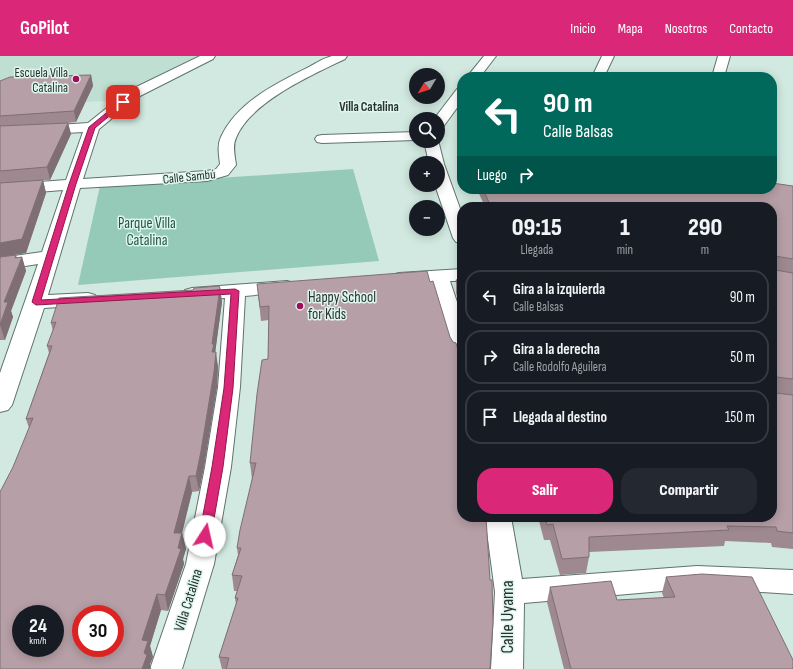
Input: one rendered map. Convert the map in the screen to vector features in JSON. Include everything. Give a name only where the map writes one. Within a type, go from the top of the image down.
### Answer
[{"type":"street","points":[[0,405],[36,302],[72,184],[92,127],[133,94],[209,56]]},
{"type":"street","name":"Calle Sambú","points":[[0,190],[207,176],[222,172],[228,165],[226,151],[228,138],[234,125],[270,93],[341,56]]},
{"type":"street","points":[[478,72],[490,56]]},
{"type":"street","points":[[600,72],[608,56]]},
{"type":"street","points":[[719,72],[724,56]]},
{"type":"street","points":[[445,115],[457,99]]},
{"type":"street","points":[[0,133],[92,127]]},
{"type":"street","points":[[322,139],[409,136]]},
{"type":"street","points":[[445,179],[449,186],[457,218]]},
{"type":"street","points":[[0,264],[50,257]]},
{"type":"street","points":[[384,280],[457,275]]},
{"type":"street","points":[[439,276],[457,335]]},
{"type":"street","points":[[172,295],[306,286]]},
{"type":"street","name":"Villa Catalina","points":[[166,669],[200,564],[229,388],[235,291]]},
{"type":"street","points":[[36,302],[108,298]]},
{"type":"street","name":"Calle Uyama","points":[[499,522],[510,592],[507,669]]},
{"type":"street","points":[[510,592],[697,578],[793,582]]},
{"type":"shaded area","name":"Escuela Villa Catalina","points":[[0,56],[197,56],[105,101],[0,106]]},
{"type":"green space","name":"Parque Villa Catalina","points":[[353,169],[379,261],[78,285],[100,186]]},
{"type":"building","points":[[91,75],[74,111],[0,116],[0,81],[10,77]]},
{"type":"building","points":[[68,123],[47,167],[0,171],[0,126]]},
{"type":"building","points":[[43,180],[22,239],[0,243],[0,183]]},
{"type":"building","points":[[777,184],[793,186],[793,259],[777,256],[777,202],[489,202],[485,194],[777,194]]},
{"type":"building","points":[[16,255],[15,258],[22,257],[4,302],[8,302],[0,325],[0,257]]},
{"type":"building","points":[[777,270],[793,273],[793,379],[777,377]]},
{"type":"building","points":[[427,271],[430,282],[433,281],[450,337],[453,342],[456,343],[457,346],[457,522],[486,522],[490,580],[492,580],[493,622],[490,669],[226,669],[229,658],[219,657],[238,598],[235,598],[242,576],[232,575],[241,548],[237,548],[240,530],[256,463],[250,463],[262,360],[268,359],[269,306],[260,307],[257,284]]},
{"type":"building","points":[[219,286],[220,288],[212,344],[214,344],[212,352],[216,352],[214,372],[196,476],[189,476],[174,533],[182,533],[178,548],[181,549],[165,595],[157,594],[142,640],[148,641],[144,653],[147,655],[142,669],[0,669],[0,492],[13,467],[33,418],[26,419],[52,346],[47,346],[56,322],[51,323],[59,298],[193,290],[194,288]]},
{"type":"building","points":[[777,393],[793,395],[793,533],[777,531],[776,527],[727,526],[729,530],[589,537],[589,557],[562,559],[553,524],[547,525],[546,522],[777,522]]},
{"type":"building","points":[[702,574],[752,577],[793,660],[793,669],[571,669],[550,587],[611,581],[617,600],[675,597],[666,577]]},
{"type":"place","name":"Escuela Villa Catalina","points":[[76,79]]},
{"type":"place","name":"Happy School for Kids","points":[[300,306]]},
{"type":"district","name":"Villa Catalina","points":[[369,106]]},
{"type":"route","points":[[123,102],[92,127],[72,184],[36,302],[235,291],[229,388],[218,467],[205,536]]}]
